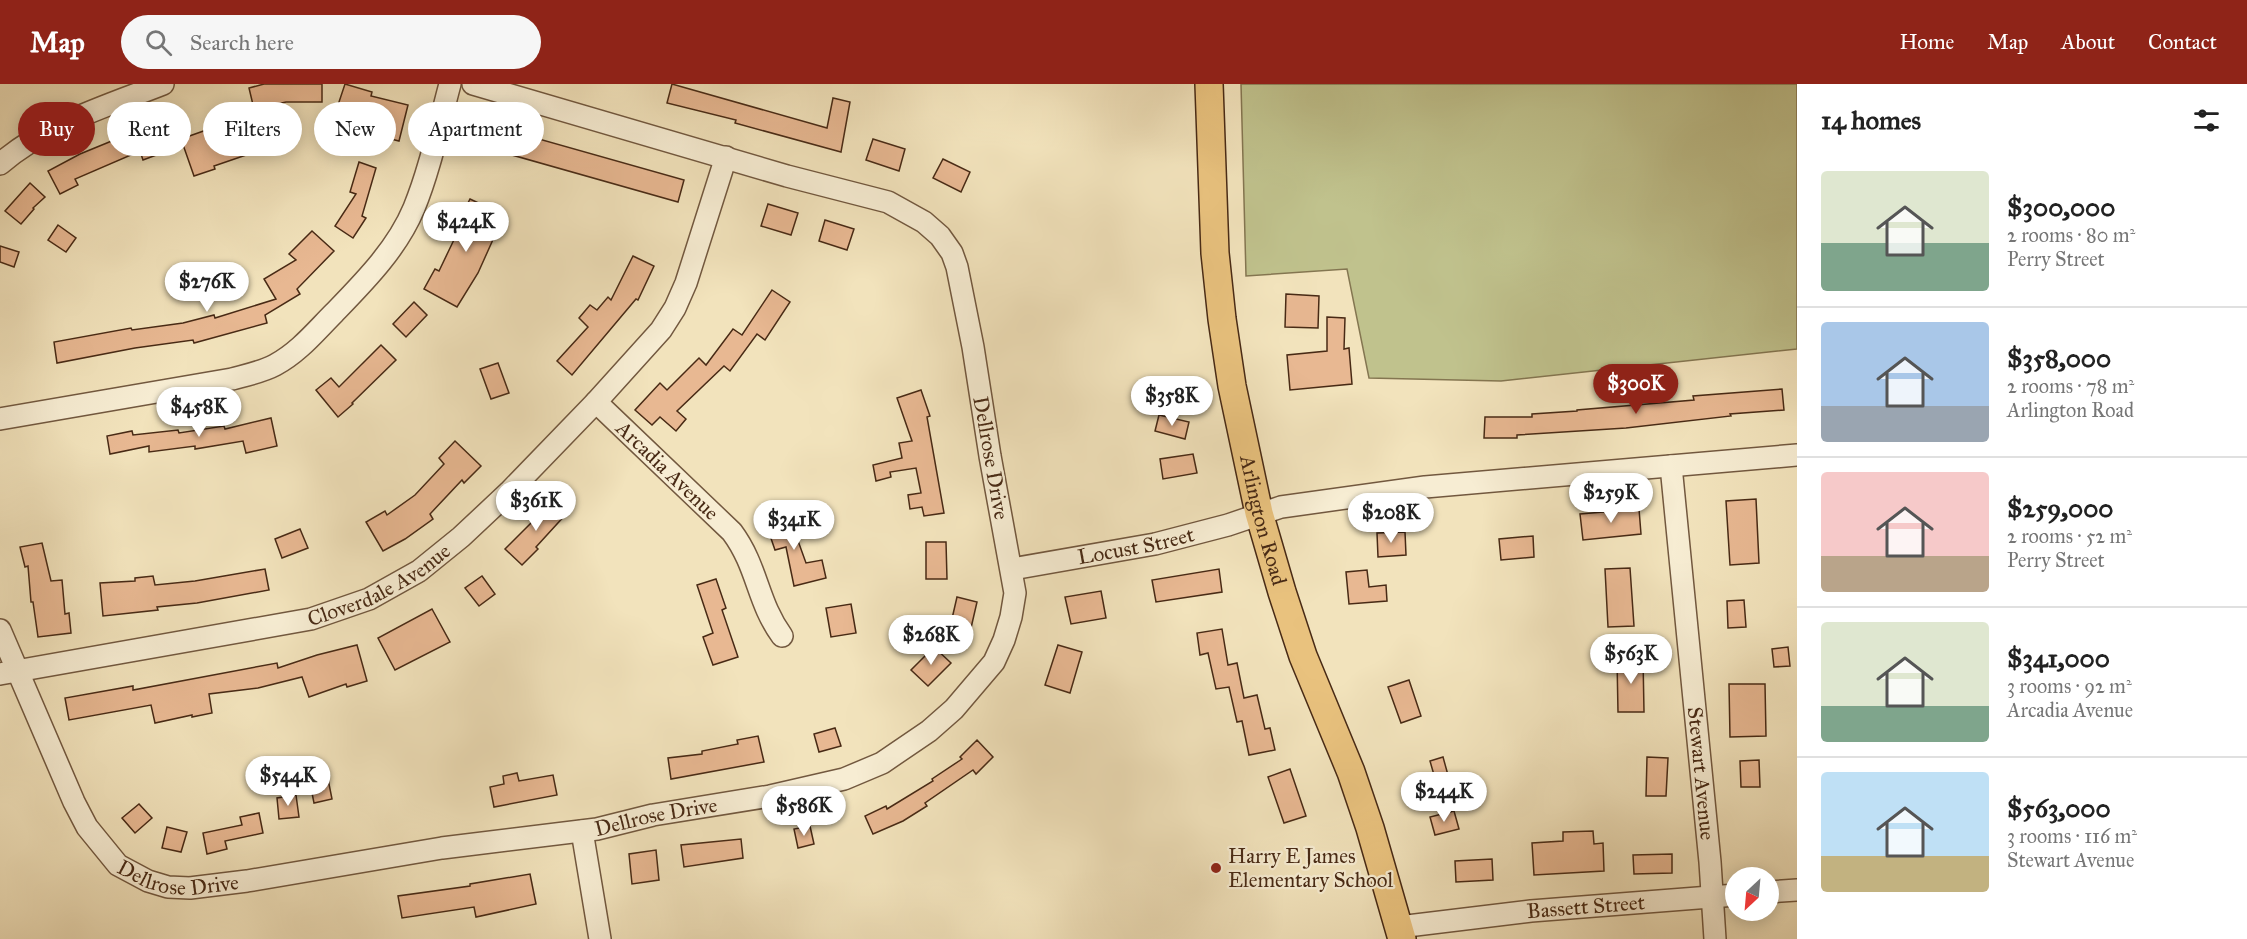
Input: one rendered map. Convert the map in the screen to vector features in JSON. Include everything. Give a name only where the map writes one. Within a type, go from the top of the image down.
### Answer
[{"type":"main road","name":"Arlington Road","points":[[1210,94],[1215,252],[1222,320],[1232,386],[1259,513],[1303,656],[1351,772],[1371,828],[1401,933]]},
{"type":"street","points":[[0,164],[47,131],[163,84]]},
{"type":"street","points":[[0,419],[232,379],[261,372],[300,348],[364,282],[402,231],[414,208],[423,182],[450,84]]},
{"type":"street","name":"Dellrose Drive","points":[[0,630],[9,672],[87,827],[118,865],[148,881],[168,887],[190,888],[259,879],[442,848],[582,831],[653,815],[770,796],[844,779],[889,759],[929,731],[954,709],[994,662],[1011,617],[1015,593],[957,267],[952,254],[940,236],[917,217],[888,202],[787,176],[726,156],[473,84]]},
{"type":"street","name":"Cloverdale Avenue","points":[[9,672],[311,619],[369,599],[411,576],[461,537],[509,492],[654,339],[675,308],[686,283],[726,156]]},
{"type":"street","name":"Arcadia Avenue","points":[[596,402],[732,532],[743,547],[751,564],[766,612],[782,636]]},
{"type":"street","name":"Locust Street","points":[[1012,569],[1155,544],[1228,525],[1281,507],[1425,487],[1797,455]]},
{"type":"street","name":"Stewart Avenue","points":[[1671,466],[1715,939]]},
{"type":"street","points":[[582,831],[600,939]]},
{"type":"street","points":[[1779,891],[1797,890]]},
{"type":"street","name":"Bassett Street","points":[[1401,933],[1531,911],[1725,895]]},
{"type":"green space","points":[[1241,84],[1797,84],[1797,349],[1501,381],[1369,378],[1347,269],[1246,276]]},
{"type":"building","points":[[264,84],[322,84],[322,102],[252,102],[249,88]]},
{"type":"building","points":[[345,84],[372,92],[371,96],[396,102],[339,102]]},
{"type":"building","points":[[672,84],[827,128],[833,98],[850,102],[841,152],[735,123],[736,120],[667,103]]},
{"type":"building","points":[[396,102],[408,105],[399,141],[396,140]]},
{"type":"building","points":[[203,131],[203,156],[243,156],[194,176],[187,156],[191,156],[191,135]]},
{"type":"building","points":[[873,139],[905,149],[899,171],[866,160]]},
{"type":"building","points":[[544,140],[684,180],[678,202],[515,156],[544,156]]},
{"type":"building","points":[[107,143],[107,156],[128,156],[75,179],[78,185],[60,194],[48,171],[76,156],[95,156],[95,148]]},
{"type":"building","points":[[142,156],[154,156],[143,160]]},
{"type":"building","points":[[943,159],[970,172],[961,192],[933,178]]},
{"type":"building","points":[[359,162],[376,168],[362,216],[366,218],[353,238],[335,226],[356,194],[350,192]]},
{"type":"building","points":[[30,183],[45,197],[21,224],[5,211]]},
{"type":"building","points":[[470,199],[504,215],[478,273],[457,307],[424,289],[435,269],[439,271],[462,223],[459,221]]},
{"type":"building","points":[[768,204],[798,213],[791,235],[761,226]]},
{"type":"building","points":[[825,220],[854,229],[847,250],[819,241]]},
{"type":"building","points":[[58,225],[76,238],[66,252],[48,240]]},
{"type":"building","points":[[312,231],[334,251],[297,289],[300,294],[265,315],[267,323],[194,343],[193,340],[135,348],[57,363],[54,342],[131,328],[132,330],[183,323],[214,315],[215,318],[276,299],[264,279],[296,260],[289,254]]},
{"type":"building","points":[[0,246],[19,252],[14,267],[0,262]]},
{"type":"building","points":[[633,256],[654,266],[638,300],[636,299],[572,375],[557,361],[588,327],[579,318],[590,305],[597,310],[608,297],[611,300]]},
{"type":"building","points":[[772,290],[790,302],[765,340],[757,334],[730,371],[724,366],[677,411],[686,419],[676,431],[660,417],[652,425],[635,410],[660,383],[667,390],[699,358],[706,365],[733,329],[742,335]]},
{"type":"building","points":[[1286,294],[1319,296],[1318,328],[1285,327]]},
{"type":"building","points":[[414,302],[427,315],[406,337],[393,324]]},
{"type":"building","points":[[1327,317],[1345,318],[1344,349],[1349,348],[1352,384],[1290,390],[1287,355],[1327,351]]},
{"type":"building","points":[[381,345],[396,360],[338,417],[316,390],[331,378],[339,387]]},
{"type":"building","points":[[498,363],[509,393],[491,399],[480,369]]},
{"type":"building","points":[[1782,389],[1784,410],[1730,414],[1731,416],[1626,428],[1517,435],[1517,438],[1484,438],[1485,417],[1532,417],[1532,414],[1694,400],[1693,396]]},
{"type":"building","points":[[921,390],[930,416],[927,417],[944,513],[924,516],[922,507],[910,509],[908,495],[921,493],[916,468],[890,472],[891,477],[876,481],[873,465],[902,458],[899,443],[912,441],[897,398]]},
{"type":"building","points":[[1159,415],[1189,422],[1185,439],[1155,431]]},
{"type":"building","points":[[271,418],[277,446],[246,453],[243,441],[195,449],[195,446],[149,452],[149,446],[110,454],[107,436],[132,431],[133,435],[178,430],[179,433],[224,426],[225,429]]},
{"type":"building","points":[[455,441],[481,466],[464,483],[462,480],[430,514],[433,519],[383,551],[366,522],[385,511],[387,515],[415,495],[444,464],[439,458]]},
{"type":"building","points":[[1193,454],[1197,473],[1163,479],[1160,459]]},
{"type":"building","points":[[550,498],[567,513],[522,565],[505,549],[537,517],[534,514]]},
{"type":"building","points":[[1756,499],[1759,563],[1730,565],[1726,501]]},
{"type":"building","points":[[1639,509],[1641,534],[1583,540],[1580,514]]},
{"type":"building","points":[[788,513],[806,563],[822,560],[826,578],[794,586],[786,547],[775,550],[765,521]]},
{"type":"building","points":[[300,529],[308,548],[282,558],[275,539]]},
{"type":"building","points":[[1405,532],[1406,555],[1378,557],[1377,533]]},
{"type":"building","points":[[1533,536],[1534,557],[1501,560],[1499,539]]},
{"type":"building","points":[[926,542],[946,542],[947,579],[926,579]]},
{"type":"building","points":[[42,543],[51,581],[62,580],[65,614],[69,613],[71,633],[38,637],[33,602],[31,602],[28,566],[25,567],[20,547]]},
{"type":"building","points":[[1630,568],[1634,626],[1608,627],[1605,569]]},
{"type":"building","points":[[265,569],[269,590],[197,603],[157,607],[158,610],[103,616],[100,583],[135,581],[135,578],[153,576],[155,585]]},
{"type":"building","points":[[1219,569],[1222,592],[1156,602],[1152,580]]},
{"type":"building","points":[[1367,570],[1369,587],[1386,585],[1387,601],[1349,604],[1346,572]]},
{"type":"building","points":[[482,576],[495,594],[479,606],[465,588]]},
{"type":"building","points":[[716,579],[726,608],[722,610],[738,657],[713,665],[703,637],[713,633],[697,585]]},
{"type":"building","points":[[1101,591],[1106,618],[1071,624],[1065,597]]},
{"type":"building","points":[[957,597],[977,602],[968,641],[948,636]]},
{"type":"building","points":[[1744,600],[1746,627],[1728,628],[1727,601]]},
{"type":"building","points":[[851,604],[856,633],[831,637],[826,608]]},
{"type":"building","points":[[432,609],[450,642],[395,670],[378,638]]},
{"type":"building","points":[[1222,629],[1228,665],[1237,663],[1244,698],[1257,695],[1265,729],[1270,728],[1275,750],[1249,755],[1242,721],[1237,722],[1229,687],[1216,689],[1208,653],[1200,655],[1197,633]]},
{"type":"building","points":[[357,645],[367,681],[347,687],[346,684],[309,697],[302,677],[258,688],[209,694],[212,713],[192,717],[192,715],[155,723],[151,705],[69,720],[65,698],[133,686],[133,690],[277,663],[278,668]]},
{"type":"building","points":[[1058,645],[1082,652],[1070,693],[1045,685]]},
{"type":"building","points":[[934,647],[951,663],[928,686],[911,670]]},
{"type":"building","points":[[1788,647],[1790,666],[1774,667],[1772,649]]},
{"type":"building","points":[[1643,658],[1644,712],[1618,712],[1617,659]]},
{"type":"building","points":[[1409,680],[1421,716],[1401,723],[1388,687]]},
{"type":"building","points":[[1729,684],[1765,684],[1766,736],[1730,737]]},
{"type":"building","points":[[835,728],[841,746],[819,752],[814,734]]},
{"type":"building","points":[[758,736],[764,762],[671,779],[668,758],[702,754],[702,751],[738,744],[737,740]]},
{"type":"building","points":[[977,740],[993,757],[976,774],[973,770],[925,803],[927,806],[903,821],[873,834],[865,816],[886,806],[887,809],[933,781],[932,779],[962,759],[960,757]]},
{"type":"building","points":[[1443,757],[1451,786],[1438,789],[1430,761]]},
{"type":"building","points":[[1647,757],[1668,758],[1666,796],[1646,796]]},
{"type":"building","points":[[1759,760],[1760,787],[1741,787],[1740,761]]},
{"type":"building","points":[[1290,769],[1306,816],[1284,823],[1268,777]]},
{"type":"building","points":[[517,773],[519,781],[553,775],[557,795],[494,807],[490,787],[504,784],[503,776]]},
{"type":"building","points":[[328,779],[332,799],[314,803],[310,783]]},
{"type":"building","points":[[296,795],[299,817],[279,819],[277,798]]},
{"type":"building","points":[[139,804],[152,818],[135,833],[122,818]]},
{"type":"building","points":[[1454,811],[1459,829],[1435,835],[1430,817]]},
{"type":"building","points":[[259,813],[263,833],[225,841],[227,849],[207,854],[203,833],[242,825],[240,817]]},
{"type":"building","points":[[810,826],[814,844],[798,848],[794,829]]},
{"type":"building","points":[[167,827],[187,832],[181,852],[162,848]]},
{"type":"building","points":[[1593,831],[1594,844],[1603,843],[1604,871],[1534,875],[1532,843],[1563,841],[1563,832]]},
{"type":"building","points":[[741,839],[743,858],[684,867],[681,845]]},
{"type":"building","points":[[656,850],[659,880],[632,884],[629,854]]},
{"type":"building","points":[[1672,854],[1672,873],[1634,874],[1633,855]]},
{"type":"building","points":[[1492,859],[1493,880],[1456,882],[1455,861]]},
{"type":"building","points":[[530,874],[536,904],[476,917],[474,907],[402,918],[398,896],[470,886],[470,884]]},
{"type":"place","name":"Harry E James Elementary School","points":[[1216,868]]}]
